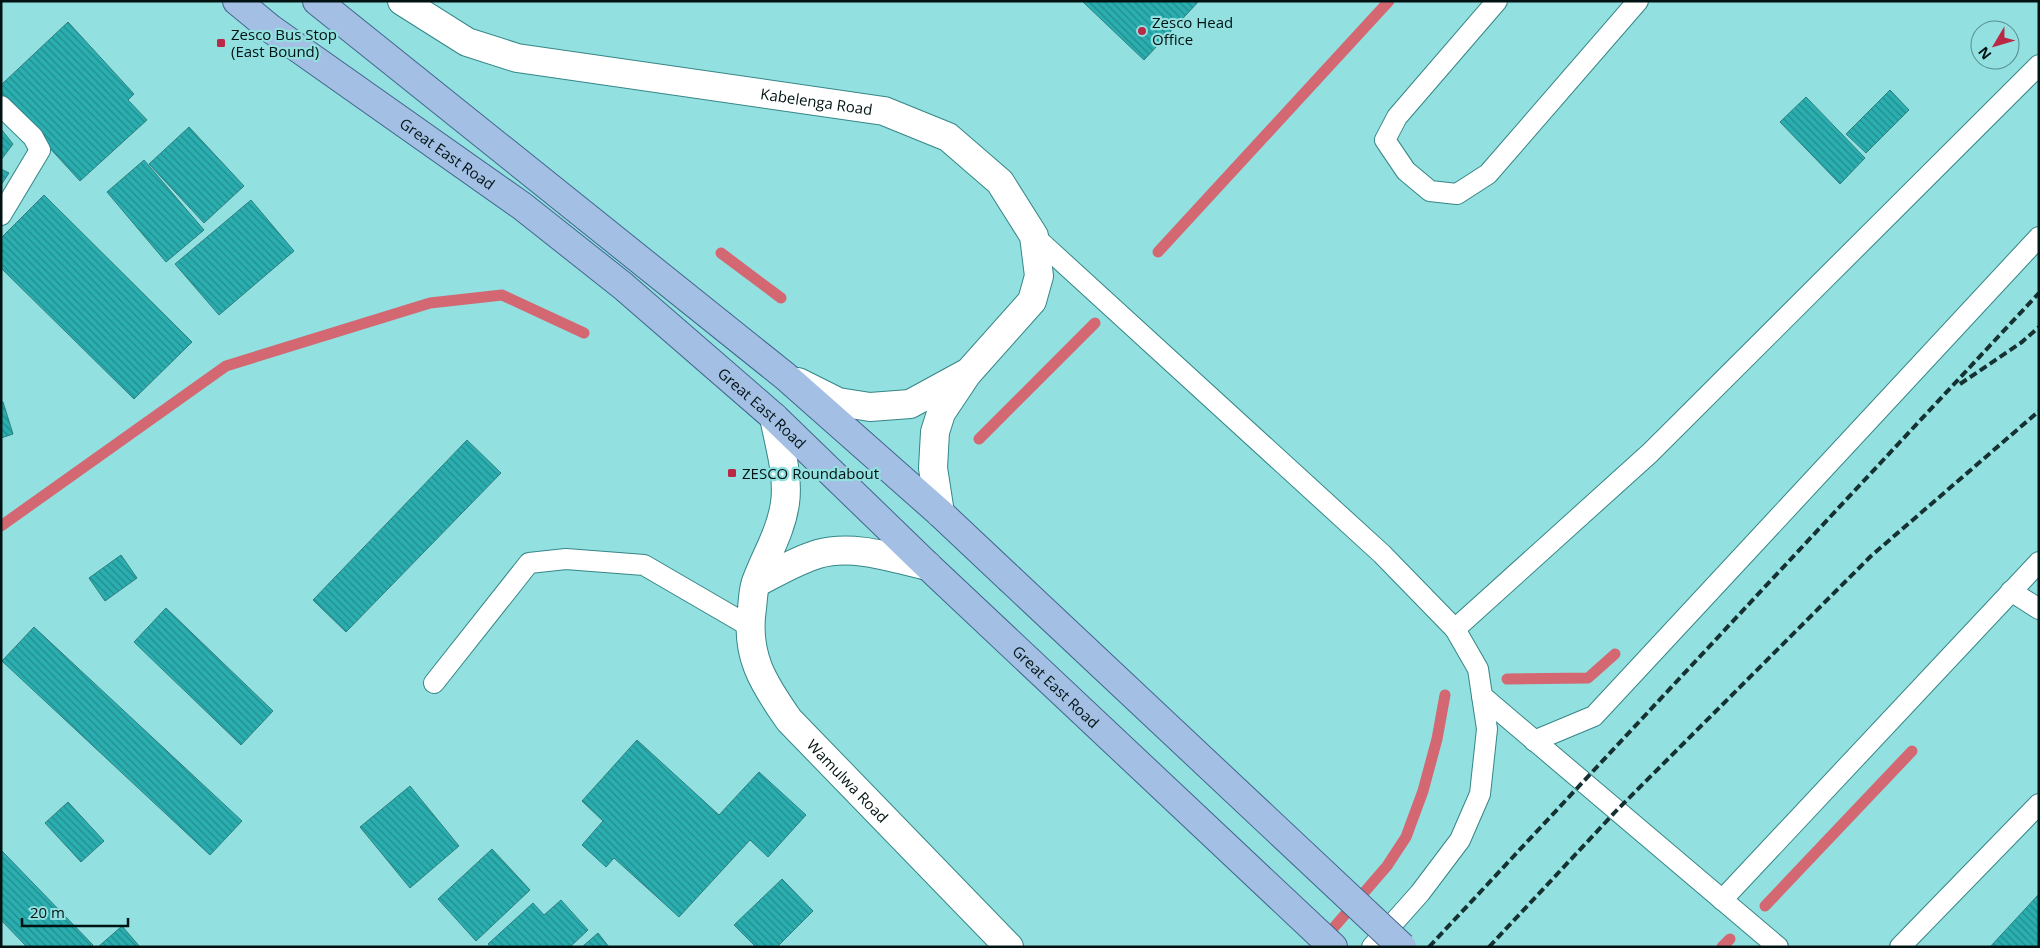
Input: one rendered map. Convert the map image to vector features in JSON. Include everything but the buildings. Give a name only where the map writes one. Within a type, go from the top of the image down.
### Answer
[{"type":"main road","name":"Great East Road","points":[[237,1],[272,29],[522,206],[623,286],[774,417],[928,566],[1333,947]]},
{"type":"main road","points":[[318,1],[786,376],[940,513],[1402,947]]},
{"type":"street","name":"Kabelenga Road","points":[[402,1],[467,42],[517,58],[884,112],[948,137],[1000,182],[1034,236],[1039,276],[1032,301],[967,374],[941,413],[935,432],[933,468],[940,513]]},
{"type":"street","name":"Kabelenga Road","points":[[786,376],[838,402],[870,407],[910,404],[967,374]]},
{"type":"street","name":"Wamulwa Road","points":[[774,417],[786,482],[785,503],[773,545],[756,583],[749,626],[752,654],[760,676],[789,720],[1009,947]]},
{"type":"street","points":[[756,583],[817,554],[839,550],[866,552],[928,566]]},
{"type":"lane","points":[[1497,1],[1396,117],[1385,140],[1406,171],[1430,191],[1457,194],[1488,174],[1638,1]]},
{"type":"lane","points":[[1455,629],[1650,453],[2039,65]]},
{"type":"lane","points":[[1,106],[33,137],[40,150],[1,215]]},
{"type":"lane","points":[[1034,236],[1382,554],[1455,629],[1478,669],[1487,729],[1480,794],[1460,840],[1420,893],[1372,947]]},
{"type":"lane","points":[[1534,741],[1594,716],[2039,237]]},
{"type":"lane","points":[[434,683],[529,563],[566,559],[644,565],[749,626]]},
{"type":"lane","points":[[1722,900],[2039,562]]},
{"type":"lane","points":[[2011,591],[2039,609]]},
{"type":"lane","points":[[1482,696],[1778,947]]},
{"type":"lane","points":[[1900,947],[2039,804]]},
{"type":"waterway","points":[[1158,252],[1389,1]]},
{"type":"waterway","points":[[721,253],[781,298]]},
{"type":"waterway","points":[[1,526],[226,366],[430,303],[502,295],[584,333]]},
{"type":"waterway","points":[[979,439],[1095,323]]},
{"type":"waterway","points":[[1507,679],[1588,678],[1615,654]]},
{"type":"waterway","points":[[1323,940],[1387,866],[1406,837],[1423,791],[1437,739],[1445,695]]},
{"type":"waterway","points":[[1765,906],[1912,751]]},
{"type":"waterway","points":[[1722,947],[1730,939]]},
{"type":"railway","points":[[1429,947],[2039,293]]},
{"type":"railway","points":[[1960,384],[2022,342],[2039,327]]},
{"type":"railway","points":[[1489,947],[1617,810],[1871,556],[2039,411]]},
{"type":"place","name":"Zesco Head Office","points":[[1142,31]]},
{"type":"place","name":"Zesco Bus Stop (East Bound)","points":[[221,43]]},
{"type":"place","name":"ZESCO Roundabout","points":[[732,473]]}]
